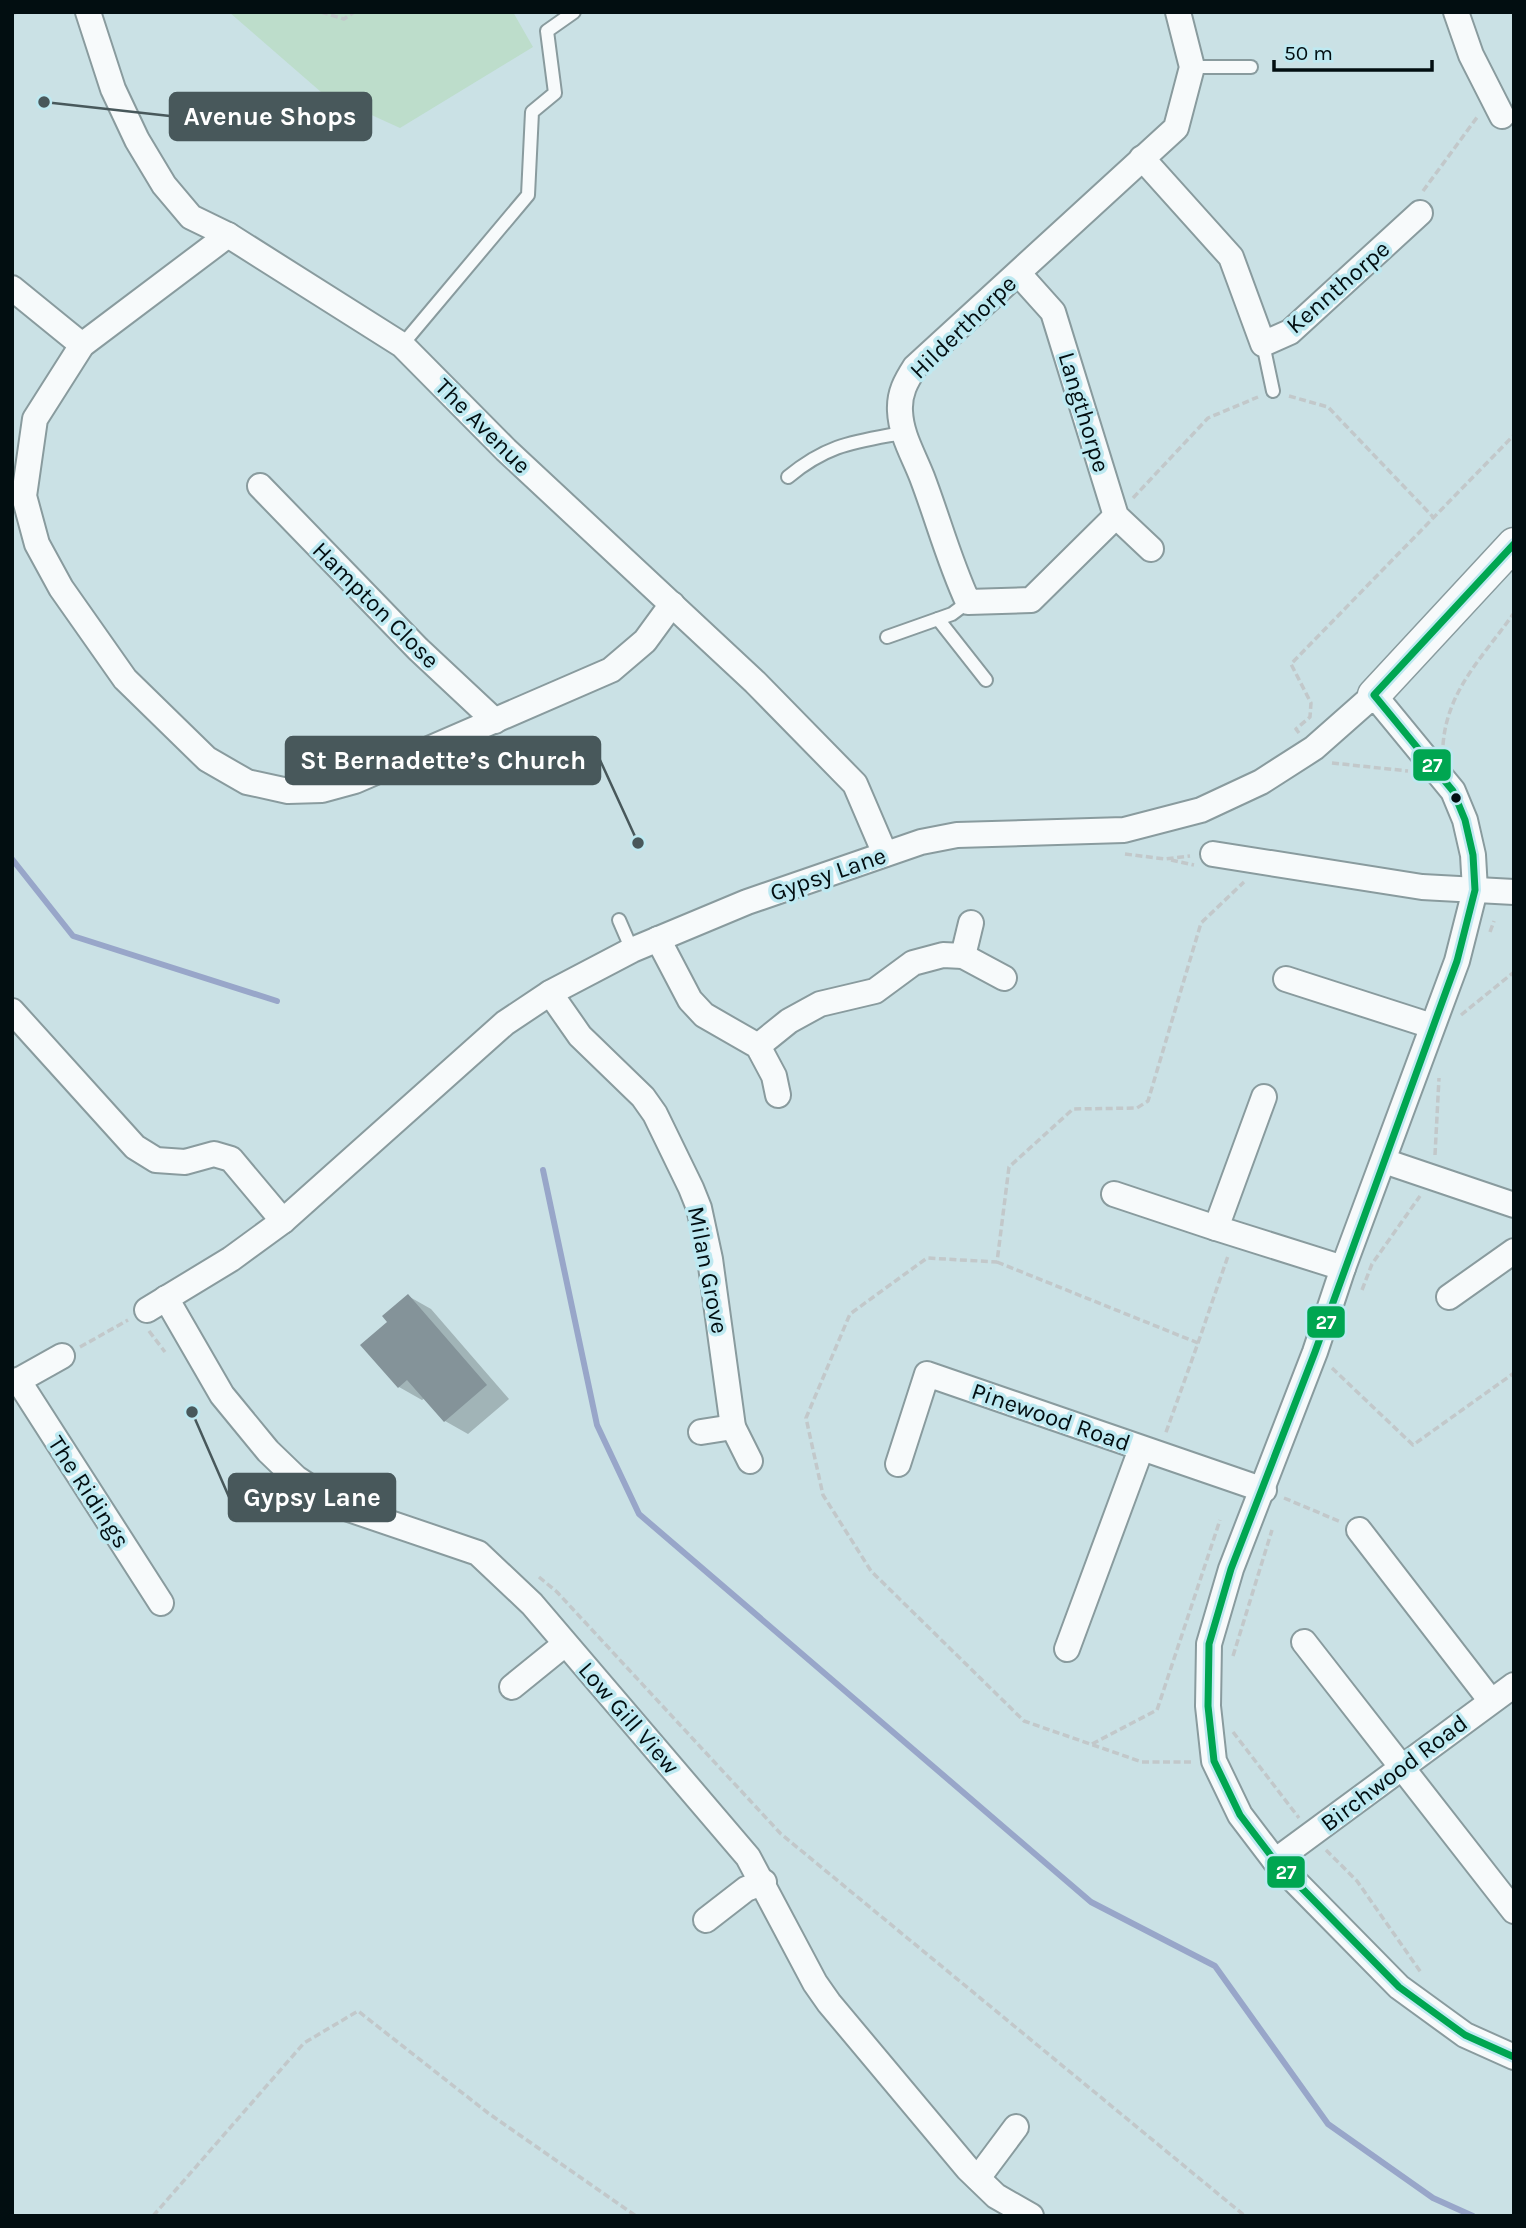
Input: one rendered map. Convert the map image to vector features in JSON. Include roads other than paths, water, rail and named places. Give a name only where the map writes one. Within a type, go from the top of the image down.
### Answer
[{"type":"street","name":"The Avenue","points":[[88,12],[113,89],[144,152],[164,185],[191,217],[228,235],[402,345],[506,450],[755,682],[855,783],[885,854]]},
{"type":"street","name":"Hilderthorpe","points":[[968,602],[950,565],[922,478],[902,433],[902,386],[915,366],[983,301],[1019,274],[1176,128],[1192,67],[1178,12]]},
{"type":"street","points":[[1456,12],[1471,55],[1502,116]]},
{"type":"street","name":"Kennthorpe","points":[[1142,158],[1231,257],[1264,344],[1290,332],[1420,213]]},
{"type":"street","points":[[228,235],[82,345],[35,419],[24,496],[37,544],[61,588],[125,680],[207,759],[247,782],[288,791],[322,790],[355,781],[611,670],[645,641],[672,604]]},
{"type":"street","name":"Langthorpe","points":[[1019,274],[1053,312],[1116,516],[1151,549]]},
{"type":"street","points":[[12,288],[82,345]]},
{"type":"street","name":"Hampton Close","points":[[260,486],[418,649],[495,721]]},
{"type":"street","points":[[968,602],[1031,600],[1116,516]]},
{"type":"street","points":[[1514,544],[1374,695],[1453,792],[1465,820],[1473,855],[1475,890],[1457,961],[1343,1268],[1328,1359],[1274,1494],[1231,1569],[1209,1644],[1208,1706],[1214,1761],[1240,1815],[1275,1861],[1399,1987],[1465,2035],[1514,2057]]},
{"type":"street","name":"Gypsy Lane","points":[[159,1314],[283,1221],[440,1078],[505,1023],[551,993],[632,950],[747,902],[920,842],[957,835],[1124,830],[1201,810],[1261,782],[1314,748],[1374,695]]},
{"type":"street","points":[[1213,854],[1422,887],[1514,892]]},
{"type":"street","points":[[963,956],[971,923]]},
{"type":"street","points":[[658,939],[690,1000],[704,1015],[758,1046],[774,1076],[778,1095]]},
{"type":"street","points":[[758,1046],[789,1021],[820,1004],[875,991],[914,963],[943,955],[963,956],[1004,978]]},
{"type":"street","points":[[1286,979],[1432,1026]]},
{"type":"street","name":"Milan Grove","points":[[551,993],[580,1036],[643,1097],[691,1188],[710,1259],[733,1427],[750,1461]]},
{"type":"street","points":[[12,1011],[135,1147],[156,1160],[185,1162],[214,1154],[230,1159],[283,1221]]},
{"type":"street","points":[[1226,1231],[1264,1097]]},
{"type":"street","points":[[1384,1161],[1514,1205]]},
{"type":"street","points":[[1114,1194],[1343,1268]]},
{"type":"street","points":[[1449,1297],[1514,1251]]},
{"type":"street","name":"Low Gill View","points":[[159,1314],[268,1451],[296,1478],[337,1505],[478,1553],[532,1604],[748,1857],[764,1882],[821,1993],[978,2178],[996,2196],[1031,2216]]},
{"type":"street","points":[[15,1382],[62,1356]]},
{"type":"street","name":"Pinewood Road","points":[[898,1464],[927,1374],[1274,1494]]},
{"type":"street","name":"The Ridings","points":[[15,1382],[161,1603]]},
{"type":"street","points":[[701,1432],[733,1427]]},
{"type":"street","points":[[1067,1649],[1150,1451]]},
{"type":"street","points":[[1359,1530],[1491,1701]]},
{"type":"street","points":[[1304,1642],[1514,1911]]},
{"type":"street","points":[[512,1688],[565,1644]]},
{"type":"street","name":"Birchwood Road","points":[[1275,1861],[1514,1685]]},
{"type":"street","points":[[706,1920],[746,1889],[764,1882]]},
{"type":"street","points":[[978,2178],[1016,2127]]},
{"type":"lane","points":[[402,345],[528,195],[532,112],[555,93],[547,31],[574,12]]},
{"type":"lane","points":[[1192,67],[1251,66]]},
{"type":"lane","points":[[1264,344],[1273,391]]},
{"type":"lane","points":[[788,477],[813,456],[849,443],[902,433]]},
{"type":"lane","points":[[887,637],[938,618],[968,602]]},
{"type":"lane","points":[[938,618],[986,680]]},
{"type":"lane","points":[[620,920],[632,950]]},
{"type":"waterway","points":[[12,859],[73,936],[277,1001]]},
{"type":"waterway","points":[[543,1170],[597,1425],[639,1514],[1091,1902],[1215,1966],[1328,2124],[1433,2198],[1473,2216]]},
{"type":"place","name":"Avenue Shops","points":[[44,102]]},
{"type":"place","name":"St Bernadette’s Church","points":[[638,843]]},
{"type":"place","name":"Gypsy Lane","points":[[192,1412]]}]
